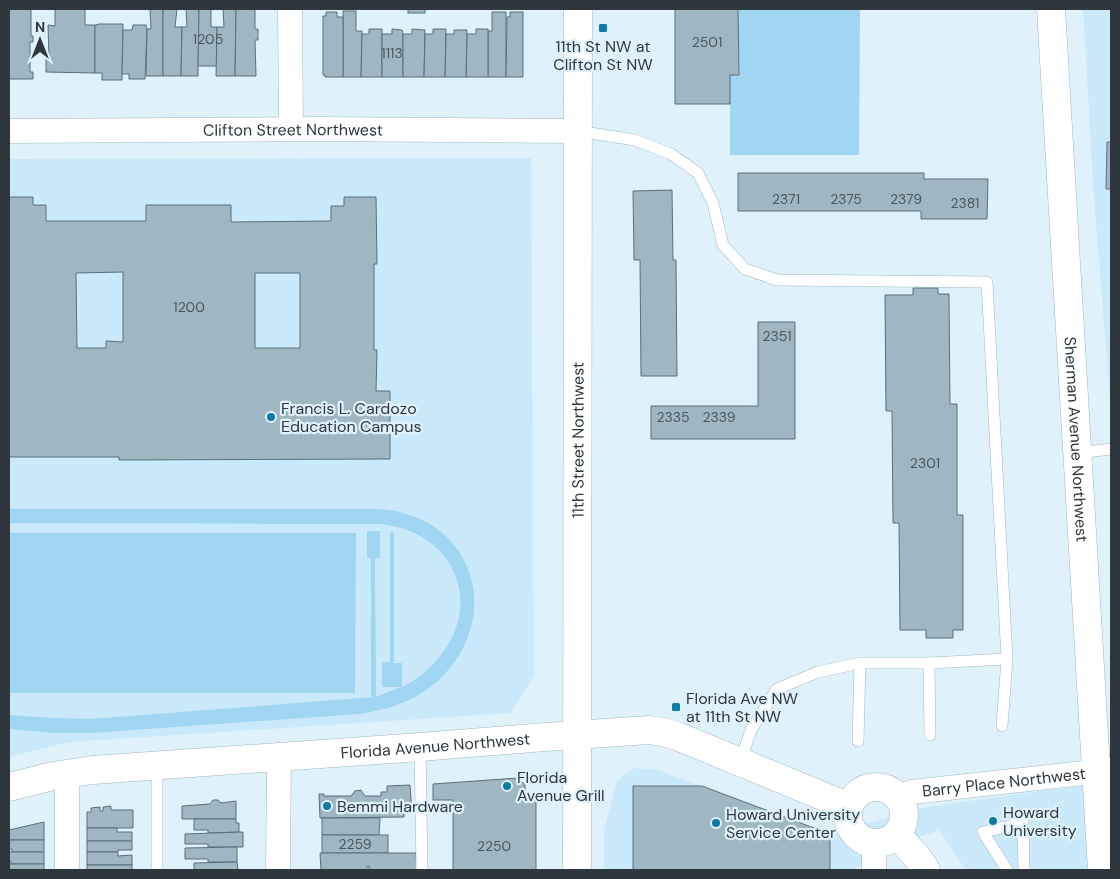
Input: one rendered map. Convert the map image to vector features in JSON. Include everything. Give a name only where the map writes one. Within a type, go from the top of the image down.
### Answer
[{"type":"main road","name":"11th Street Northwest","points":[[576,870],[578,9]]},
{"type":"main road","name":"Sherman Avenue Northwest","points":[[1051,9],[1078,453],[1104,771],[1102,870]]},
{"type":"main road","name":"Florida Avenue Northwest","points":[[9,787],[67,774],[641,730],[664,732],[849,807]]},
{"type":"main road","points":[[874,787],[882,788],[897,796],[904,811],[902,828],[885,839],[866,842],[853,831],[848,815],[849,807],[858,793],[874,787]]},
{"type":"main road","points":[[885,839],[918,858],[926,870]]},
{"type":"street","points":[[290,9],[291,129]]},
{"type":"street","name":"Clifton Street Northwest","points":[[9,131],[291,129],[577,131]]},
{"type":"street","points":[[278,757],[278,870]]},
{"type":"street","name":"Barry Place Northwest","points":[[897,796],[912,792],[1104,771]]},
{"type":"street","points":[[67,774],[67,870]]},
{"type":"street","points":[[874,870],[885,839]]},
{"type":"lane","points":[[577,131],[635,140],[671,154],[698,173],[713,203],[723,245],[745,269],[753,272],[778,280],[987,282],[1007,659],[1002,726]]},
{"type":"lane","points":[[1078,453],[1111,449]]},
{"type":"lane","points":[[740,763],[751,730],[777,689],[818,672],[860,662],[1007,659]]},
{"type":"lane","points":[[858,740],[860,662]]},
{"type":"lane","points":[[929,662],[930,735]]},
{"type":"lane","points":[[420,748],[422,870]]},
{"type":"lane","points":[[157,766],[157,870]]},
{"type":"lane","points":[[1007,870],[983,832],[1023,822],[1024,870]]},
{"type":"shaded area","points":[[738,9],[860,9],[859,155],[730,155],[730,75],[739,75]]},
{"type":"shaded area","points":[[1083,9],[1111,9],[1111,411],[1094,198]]},
{"type":"shaded area","name":"Francis L. Cardozo Education Campus","points":[[531,158],[534,676],[511,713],[70,742],[9,757],[9,159]]},
{"type":"shaded area","points":[[9,509],[380,509],[404,513],[426,522],[445,535],[460,553],[469,573],[474,593],[474,613],[469,633],[461,652],[435,684],[410,700],[374,711],[359,714],[91,733],[52,733],[9,729],[9,715],[90,719],[374,697],[371,696],[371,559],[367,558],[367,531],[380,531],[380,558],[375,558],[376,697],[401,687],[382,687],[382,663],[390,662],[390,532],[394,532],[394,663],[402,663],[402,687],[423,673],[441,655],[454,633],[460,611],[459,590],[453,570],[442,553],[425,539],[405,529],[380,524],[9,523]]},
{"type":"shaded area","points":[[9,533],[356,533],[355,693],[9,693]]},
{"type":"shaded area","name":"Howard University","points":[[634,768],[658,770],[830,834],[926,807],[1111,783],[1111,870],[966,870],[939,830],[894,847],[852,870],[604,870],[604,830],[617,781]]},
{"type":"building","points":[[9,9],[31,9],[31,36],[33,36],[33,42],[30,42],[30,72],[33,72],[33,79],[9,79]]},
{"type":"building","points":[[55,9],[85,9],[85,25],[95,25],[95,73],[46,72],[46,57],[49,57],[48,25],[55,26]]},
{"type":"building","points":[[150,9],[163,9],[163,76],[146,76],[147,29],[151,29]]},
{"type":"building","points":[[163,9],[177,9],[175,27],[182,27],[181,76],[163,76]]},
{"type":"building","points":[[186,9],[199,9],[198,76],[181,76],[182,27],[187,27]]},
{"type":"building","points":[[199,9],[213,9],[211,10],[211,27],[217,27],[217,66],[198,66]]},
{"type":"building","points":[[223,9],[236,9],[235,76],[216,76],[217,27],[224,27]]},
{"type":"building","points":[[236,9],[255,9],[255,29],[258,29],[258,40],[255,40],[256,76],[235,76]]},
{"type":"building","points":[[408,9],[425,9],[425,13],[408,13]]},
{"type":"building","points":[[675,9],[738,9],[739,75],[730,75],[730,104],[675,104]]},
{"type":"building","points":[[343,11],[356,11],[356,31],[362,31],[361,77],[343,77]]},
{"type":"building","points":[[326,12],[337,12],[337,17],[343,17],[343,77],[325,77],[323,75],[323,16],[326,16]]},
{"type":"building","points":[[492,12],[506,12],[506,77],[488,77],[488,31],[492,31]]},
{"type":"building","points":[[510,12],[523,12],[523,77],[506,77],[507,17],[510,17]]},
{"type":"building","points":[[123,24],[122,80],[102,80],[102,73],[95,73],[95,25]]},
{"type":"building","points":[[133,25],[146,25],[147,29],[145,79],[129,79],[129,74],[122,74],[123,30],[132,30]]},
{"type":"building","points":[[369,29],[382,29],[382,77],[361,77],[362,34],[369,34]]},
{"type":"building","points":[[392,29],[402,30],[403,34],[403,77],[382,77],[382,34],[392,34]]},
{"type":"building","points":[[412,29],[425,30],[424,77],[403,77],[403,34],[412,34]]},
{"type":"building","points":[[433,29],[446,29],[445,77],[424,77],[425,34],[433,34]]},
{"type":"building","points":[[476,29],[488,29],[488,77],[466,77],[467,34],[476,34]]},
{"type":"building","points":[[454,30],[467,30],[466,77],[445,77],[446,34],[454,34]]},
{"type":"building","points":[[1107,142],[1111,142],[1111,189],[1106,189]]},
{"type":"building","points":[[738,173],[924,173],[924,179],[988,179],[987,219],[921,219],[921,211],[738,211]]},
{"type":"building","points":[[672,190],[673,260],[676,260],[677,376],[641,376],[640,260],[634,260],[633,191]]},
{"type":"building","points":[[9,197],[33,197],[33,205],[46,205],[46,221],[146,221],[146,205],[231,205],[231,222],[331,221],[331,206],[344,206],[344,197],[376,197],[377,264],[374,264],[374,350],[377,350],[376,391],[390,391],[390,459],[119,460],[119,457],[9,457]],"holes":[[[123,272],[123,342],[106,341],[106,348],[77,348],[76,273]],[[255,273],[300,273],[300,348],[255,348]]]},
{"type":"building","points":[[913,288],[938,288],[938,294],[949,294],[950,404],[957,404],[957,515],[963,515],[963,630],[953,630],[953,638],[926,638],[926,630],[900,630],[899,523],[893,523],[892,411],[886,411],[885,295],[913,295]]},
{"type":"building","points":[[758,322],[795,322],[795,439],[651,439],[651,406],[758,406]]},
{"type":"building","points":[[518,778],[525,785],[525,799],[536,799],[536,870],[453,870],[453,800],[433,800],[433,784]]},
{"type":"building","points":[[410,785],[412,813],[404,813],[404,817],[320,818],[319,794],[324,794],[324,796],[351,796],[355,791],[361,790],[365,796],[381,796],[381,792],[387,792],[387,786]]},
{"type":"building","name":"Howard University Service Center","points":[[633,786],[702,786],[830,834],[830,870],[633,870]]},
{"type":"building","points":[[213,800],[218,800],[221,803],[236,801],[236,819],[182,819],[182,806],[210,804]]},
{"type":"building","points":[[111,806],[111,810],[133,810],[133,828],[87,828],[87,812],[91,812],[91,808],[100,807],[100,811],[103,811],[103,807]]},
{"type":"building","points":[[322,818],[380,818],[379,835],[322,835]]},
{"type":"building","points":[[194,819],[236,819],[236,823],[239,823],[239,832],[208,833],[208,830],[194,830]]},
{"type":"building","points":[[44,822],[44,840],[9,840],[9,830]]},
{"type":"building","points":[[87,828],[117,828],[117,832],[132,832],[132,841],[87,841]]},
{"type":"building","points":[[243,832],[243,847],[208,847],[208,844],[185,844],[185,834]]},
{"type":"building","points":[[322,835],[388,835],[388,853],[322,853]]},
{"type":"building","points":[[9,840],[44,840],[44,852],[12,852],[12,849],[9,849]]},
{"type":"building","points":[[87,841],[132,841],[132,850],[87,852]]},
{"type":"building","points":[[237,847],[237,862],[208,862],[208,859],[185,859],[185,848]]},
{"type":"building","points":[[9,852],[44,852],[44,864],[11,864]]},
{"type":"building","points":[[87,852],[118,852],[118,856],[132,855],[132,865],[87,865]]},
{"type":"building","points":[[320,853],[416,853],[417,870],[375,870],[369,869],[369,866],[367,866],[367,870],[321,870]]},
{"type":"building","points":[[237,862],[238,870],[194,870],[194,863]]},
{"type":"building","points":[[9,864],[44,864],[44,870],[9,870]]},
{"type":"building","points":[[87,865],[132,865],[132,870],[87,870]]},
{"type":"place","name":"11th St NW at Clifton St NW","points":[[603,28]]},
{"type":"place","name":"Francis L. Cardozo Education Campus","points":[[271,417]]},
{"type":"place","name":"Florida Ave NW at 11th St NW","points":[[676,707]]},
{"type":"place","name":"Florida Avenue Grill","points":[[507,786]]},
{"type":"place","name":"Bemmi Hardware","points":[[327,806]]},
{"type":"place","name":"Howard University","points":[[993,821]]},
{"type":"place","name":"Howard University Service Center","points":[[716,823]]}]
